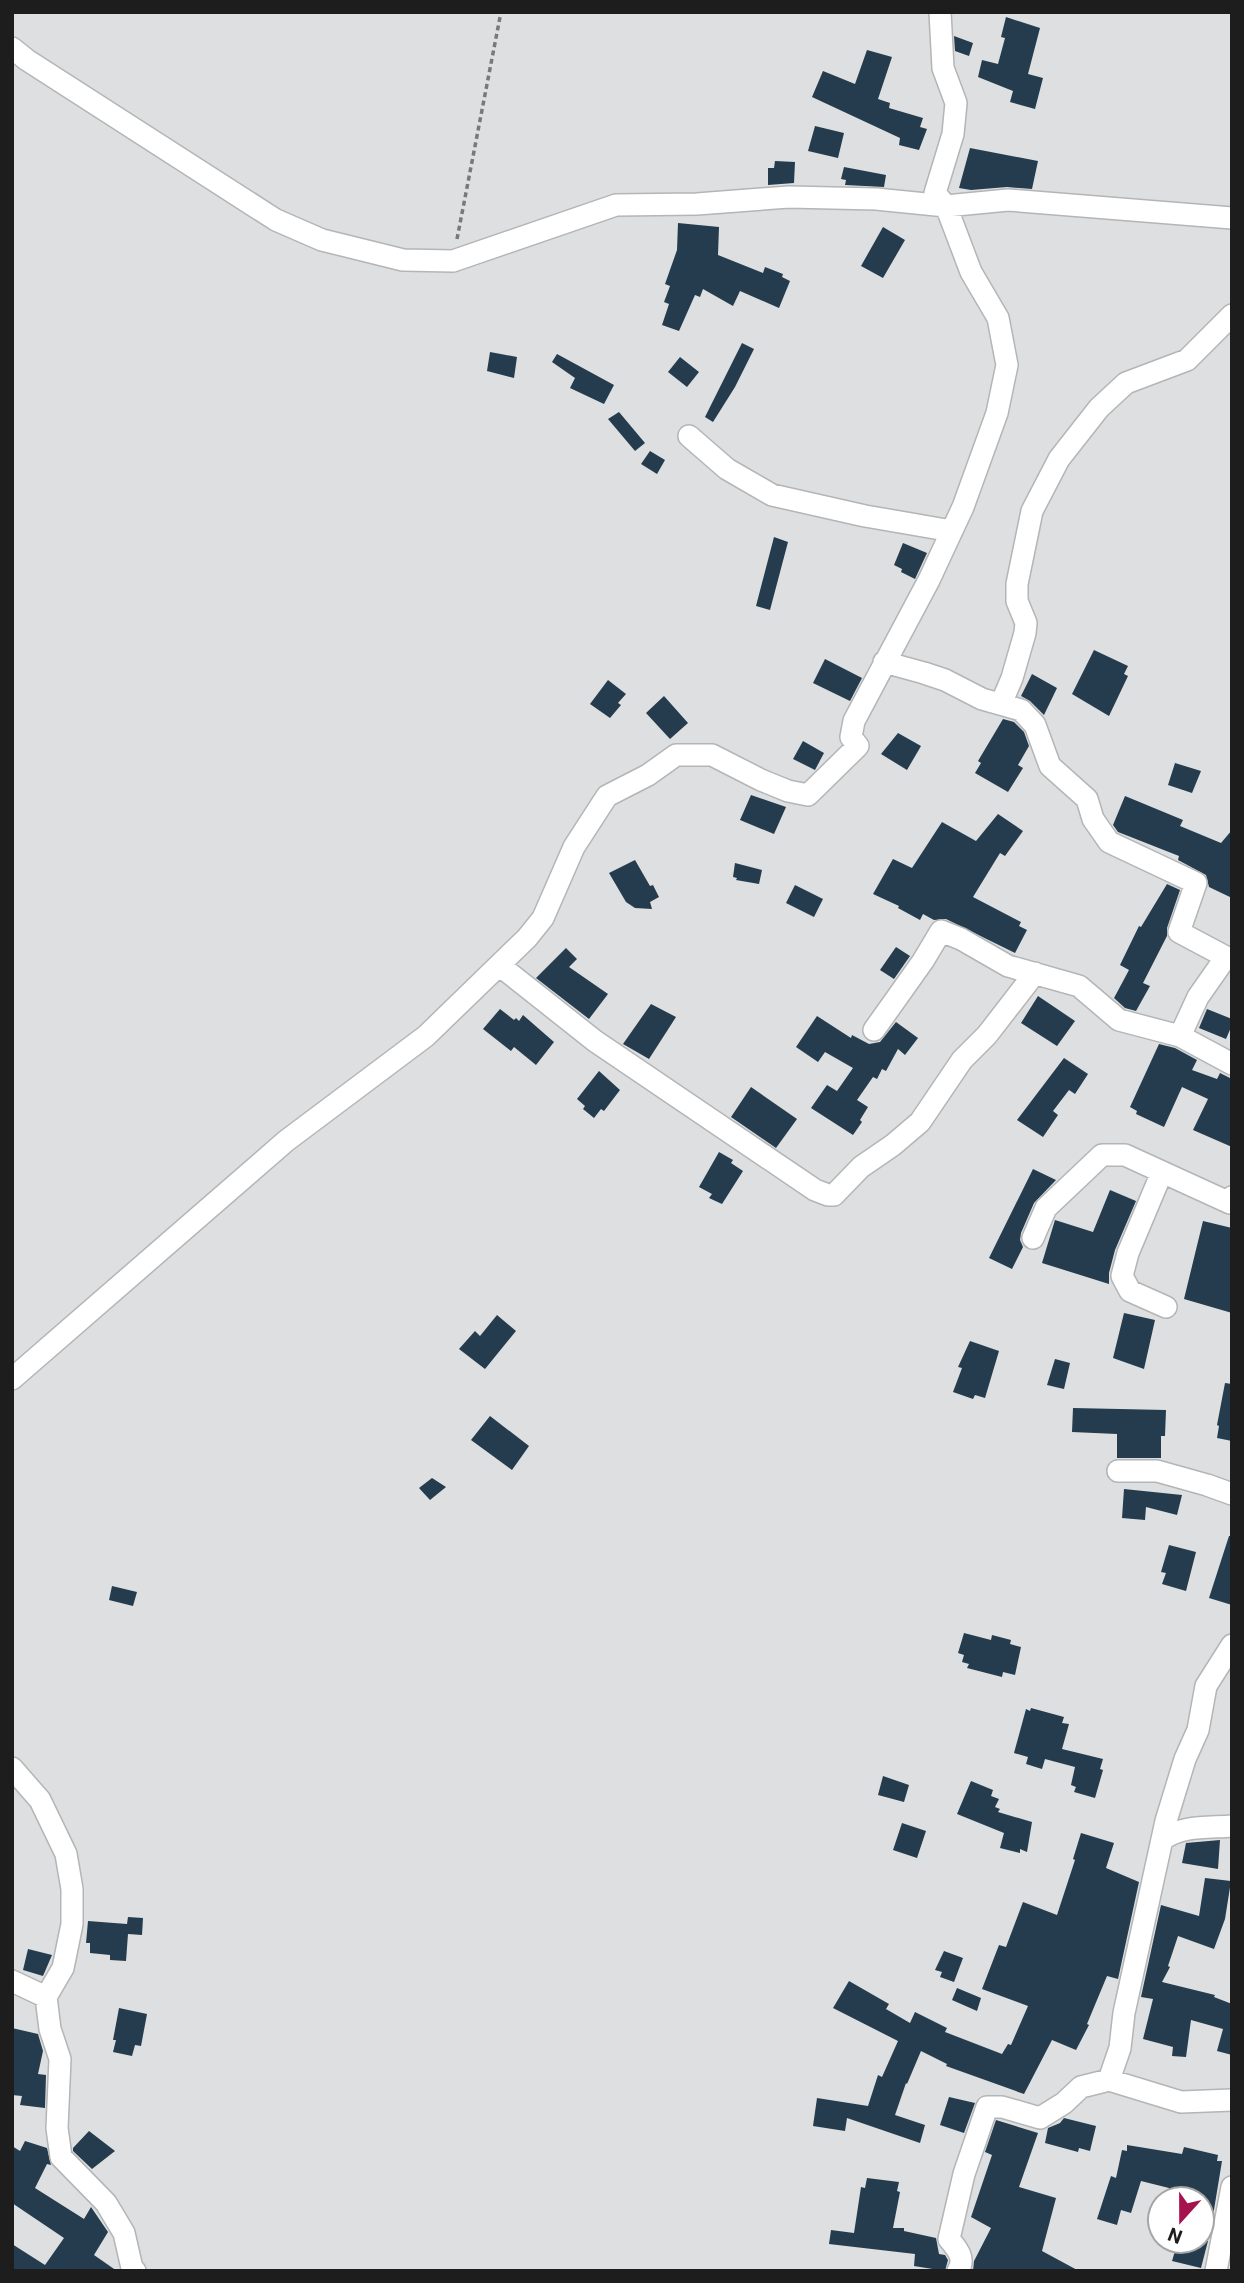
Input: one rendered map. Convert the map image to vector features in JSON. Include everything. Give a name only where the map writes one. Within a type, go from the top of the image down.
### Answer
[{"type":"street","points":[[12,1379],[286,1141],[426,1036],[527,938],[543,918],[574,847],[607,796],[648,775],[676,755],[712,755],[761,780],[788,791],[808,795],[858,746],[852,737],[854,721],[929,580],[963,507],[997,413],[1007,365],[998,318],[971,272],[946,206],[935,193],[953,134],[956,103],[943,68],[940,12]]},
{"type":"street","points":[[12,48],[37,67],[191,166],[216,179],[276,220],[322,240],[403,260],[453,261],[616,205],[697,204],[789,197],[876,199],[946,206],[1008,200],[1232,218]]},
{"type":"street","points":[[1001,704],[1013,678],[1025,634],[1026,623],[1017,601],[1017,584],[1032,511],[1059,459],[1099,408],[1126,383],[1187,360],[1232,315]]},
{"type":"street","points":[[689,436],[727,469],[772,495],[865,516],[951,531]]},
{"type":"street","points":[[884,662],[935,676],[982,699],[1021,710],[1035,725],[1050,766],[1087,799],[1093,819],[1109,842],[1196,883],[1179,932],[1226,957],[1198,997],[1180,1036]]},
{"type":"street","points":[[874,1030],[941,931],[961,939],[1008,966],[1079,986],[1119,1020],[1180,1036],[1232,1064]]},
{"type":"street","points":[[499,965],[595,1041],[815,1190],[828,1195],[834,1195],[861,1167],[920,1122],[962,1060],[988,1035],[1035,972]]},
{"type":"street","points":[[1032,1238],[1046,1208],[1102,1155],[1125,1155],[1231,1201]]},
{"type":"street","points":[[1162,1172],[1128,1253],[1122,1276],[1130,1291],[1166,1307]]},
{"type":"street","points":[[1118,1471],[1157,1471],[1232,1494]]},
{"type":"street","points":[[1110,2080],[1120,2048],[1124,2013],[1162,1840],[1185,1759],[1198,1730],[1206,1686],[1232,1645]]},
{"type":"street","points":[[12,1768],[40,1800],[66,1854],[72,1889],[72,1924],[63,1968],[46,1997],[50,2029],[60,2059],[57,2129],[61,2157],[106,2203],[124,2233],[135,2271]]},
{"type":"street","points":[[1162,1840],[1170,1834],[1191,1829],[1232,1826]]},
{"type":"street","points":[[12,1982],[46,1997]]},
{"type":"street","points":[[958,2271],[961,2266],[961,2253],[949,2239],[964,2174],[987,2106],[1002,2107],[1040,2118],[1064,2103],[1081,2087],[1110,2080],[1181,2102],[1232,2100]]},
{"type":"street","points":[[1222,2265],[1232,2187]]},
{"type":"path","points":[[453,261],[501,12]]},
{"type":"building","points":[[1006,17],[1040,28],[1028,74],[1043,78],[1035,109],[1010,102],[1013,91],[978,77],[982,60],[998,64],[1005,38],[1001,37]]},
{"type":"building","points":[[954,36],[973,43],[969,56],[955,51]]},
{"type":"building","points":[[867,50],[892,57],[878,99],[890,103],[889,108],[923,118],[920,127],[927,129],[919,150],[899,145],[900,138],[812,97],[823,71],[855,84]]},
{"type":"building","points":[[815,126],[844,133],[838,158],[808,151]]},
{"type":"building","points":[[970,148],[1038,161],[1032,189],[959,188]]},
{"type":"building","points":[[775,161],[795,162],[794,183],[768,185],[768,168],[774,168]]},
{"type":"building","points":[[844,167],[886,175],[884,187],[845,185],[846,180],[841,179]]},
{"type":"building","points":[[678,223],[719,227],[718,255],[763,273],[765,267],[783,274],[782,277],[790,281],[779,308],[740,291],[733,306],[703,289],[700,297],[695,295],[679,331],[662,325],[669,304],[664,302],[670,286],[665,284],[677,250]]},
{"type":"building","points":[[883,227],[905,240],[883,278],[861,266]]},
{"type":"building","points":[[742,343],[754,349],[713,422],[705,417]]},
{"type":"building","points":[[490,352],[517,357],[514,378],[487,371]]},
{"type":"building","points":[[557,354],[614,385],[604,404],[570,388],[575,378],[552,362]]},
{"type":"building","points":[[680,357],[699,372],[687,387],[668,372]]},
{"type":"building","points":[[619,412],[645,443],[635,451],[608,419]]},
{"type":"building","points":[[650,451],[665,460],[657,474],[641,464]]},
{"type":"building","points":[[774,537],[788,542],[770,610],[756,606]]},
{"type":"building","points":[[903,543],[927,553],[915,579],[894,565]]},
{"type":"building","points":[[1094,650],[1128,666],[1124,674],[1128,676],[1109,716],[1072,694]]},
{"type":"building","points":[[825,659],[862,678],[850,701],[813,683]]},
{"type":"building","points":[[1032,674],[1057,688],[1044,715],[1021,696]]},
{"type":"building","points":[[608,680],[626,694],[610,718],[590,704]]},
{"type":"building","points":[[664,696],[688,723],[670,739],[646,713]]},
{"type":"building","points":[[1003,719],[1014,722],[1024,732],[1029,746],[1018,765],[1023,768],[1008,792],[975,773],[981,763],[978,761]]},
{"type":"building","points":[[898,733],[921,746],[907,770],[881,754]]},
{"type":"building","points":[[803,741],[824,753],[815,770],[793,759]]},
{"type":"building","points":[[1175,763],[1201,771],[1192,793],[1168,785]]},
{"type":"building","points":[[751,795],[786,807],[774,834],[740,820]]},
{"type":"building","points":[[1125,796],[1183,820],[1180,826],[1221,843],[1232,830],[1232,898],[1209,887],[1206,875],[1178,860],[1179,856],[1118,832],[1113,825]]},
{"type":"building","points":[[998,814],[1023,831],[1005,856],[1000,853],[973,897],[1021,922],[1019,926],[1027,930],[1015,953],[946,919],[934,920],[923,914],[920,920],[873,894],[893,859],[912,868],[942,822],[976,841]]},
{"type":"building","points":[[635,860],[659,897],[650,902],[652,909],[635,908],[626,902],[609,873]]},
{"type":"building","points":[[735,863],[762,870],[759,884],[736,880],[737,878],[733,877]]},
{"type":"building","points":[[1167,884],[1180,890],[1167,928],[1167,936],[1143,983],[1150,986],[1136,1011],[1125,1008],[1114,998],[1129,970],[1120,965],[1139,926],[1141,927]]},
{"type":"building","points":[[795,885],[823,899],[814,917],[786,903]]},
{"type":"building","points":[[896,947],[910,956],[894,979],[880,970]]},
{"type":"building","points":[[566,948],[577,959],[569,967],[608,994],[589,1019],[536,978]]},
{"type":"building","points":[[1038,996],[1075,1021],[1057,1046],[1021,1023]]},
{"type":"building","points":[[651,1004],[676,1017],[649,1059],[623,1044]]},
{"type":"building","points":[[500,1009],[514,1020],[516,1018],[519,1021],[523,1015],[554,1042],[536,1065],[514,1047],[511,1051],[483,1029]]},
{"type":"building","points":[[1207,1009],[1232,1019],[1226,1039],[1199,1028]]},
{"type":"building","points":[[817,1016],[851,1038],[852,1035],[869,1044],[880,1042],[896,1022],[918,1038],[905,1055],[898,1049],[886,1071],[882,1069],[877,1079],[873,1077],[857,1100],[868,1107],[853,1135],[811,1108],[827,1085],[837,1091],[853,1068],[825,1052],[818,1062],[796,1047]]},
{"type":"building","points":[[1159,1044],[1175,1048],[1197,1060],[1192,1070],[1217,1079],[1220,1073],[1232,1079],[1232,1147],[1193,1130],[1208,1099],[1182,1087],[1164,1127],[1136,1114],[1137,1111],[1130,1107]]},
{"type":"building","points":[[1064,1058],[1088,1074],[1075,1094],[1069,1090],[1053,1111],[1058,1115],[1043,1137],[1017,1120]]},
{"type":"building","points":[[599,1071],[620,1090],[604,1111],[601,1109],[594,1118],[583,1109],[585,1106],[577,1099]]},
{"type":"building","points":[[751,1087],[797,1119],[776,1148],[731,1117]]},
{"type":"building","points":[[719,1152],[733,1160],[731,1163],[743,1171],[722,1204],[709,1198],[712,1194],[699,1187]]},
{"type":"building","points":[[1033,1169],[1056,1180],[1034,1203],[1021,1233],[1023,1247],[1012,1269],[989,1258]]},
{"type":"building","points":[[1110,1190],[1136,1201],[1115,1250],[1109,1284],[1042,1263],[1055,1220],[1093,1232]]},
{"type":"building","points":[[1203,1221],[1232,1228],[1232,1313],[1184,1299]]},
{"type":"building","points":[[1124,1313],[1155,1320],[1144,1369],[1113,1358]]},
{"type":"building","points":[[497,1315],[516,1331],[485,1369],[459,1349],[475,1331],[480,1336]]},
{"type":"building","points":[[970,1341],[999,1351],[985,1398],[975,1395],[973,1399],[953,1392],[962,1368],[958,1367]]},
{"type":"building","points":[[1055,1359],[1070,1363],[1064,1389],[1047,1385]]},
{"type":"building","points":[[1225,1383],[1232,1384],[1232,1441],[1217,1438]]},
{"type":"building","points":[[1073,1408],[1166,1410],[1165,1436],[1161,1436],[1161,1458],[1117,1458],[1117,1434],[1072,1432]]},
{"type":"building","points":[[490,1416],[529,1446],[512,1470],[471,1440]]},
{"type":"building","points":[[432,1478],[446,1487],[430,1500],[419,1488]]},
{"type":"building","points":[[1124,1489],[1182,1495],[1177,1515],[1146,1507],[1145,1520],[1122,1518]]},
{"type":"building","points":[[1229,1536],[1232,1536],[1232,1605],[1209,1598]]},
{"type":"building","points":[[1169,1545],[1196,1552],[1186,1591],[1162,1584],[1166,1573],[1161,1572]]},
{"type":"building","points":[[112,1586],[137,1592],[133,1606],[109,1600]]},
{"type":"building","points":[[964,1633],[991,1640],[992,1635],[1011,1640],[1010,1644],[1021,1647],[1015,1675],[1003,1672],[1002,1677],[967,1668],[969,1664],[962,1662],[964,1655],[958,1653]]},
{"type":"building","points":[[1031,1708],[1064,1717],[1062,1723],[1069,1724],[1062,1749],[1103,1759],[1100,1769],[1103,1770],[1095,1798],[1074,1792],[1076,1787],[1071,1785],[1075,1767],[1045,1759],[1042,1769],[1026,1764],[1028,1757],[1014,1753],[1026,1709],[1030,1711]]},
{"type":"building","points":[[883,1776],[909,1785],[904,1802],[878,1795]]},
{"type":"building","points":[[971,1781],[993,1790],[991,1796],[999,1799],[995,1807],[1000,1809],[998,1812],[1032,1822],[1027,1852],[1000,1848],[1004,1833],[957,1814]]},
{"type":"building","points":[[902,1823],[926,1831],[917,1858],[893,1850]]},
{"type":"building","points":[[1081,1833],[1114,1843],[1106,1868],[1139,1882],[1118,1979],[1107,1976],[1087,2024],[1089,2025],[1076,2050],[1052,2040],[1024,2094],[946,2066],[947,2064],[921,2051],[895,2115],[925,2125],[920,2143],[847,2118],[845,2131],[813,2126],[817,2098],[868,2106],[878,2075],[882,2077],[898,2041],[833,2008],[849,1981],[889,2004],[886,2009],[910,2023],[915,2012],[947,2028],[945,2032],[1002,2054],[1008,2044],[1011,2045],[1028,2006],[982,1989],[999,1945],[1006,1947],[1023,1902],[1057,1915]]},
{"type":"building","points":[[1220,1840],[1218,1869],[1182,1863],[1186,1843]]},
{"type":"building","points":[[1205,1878],[1231,1881],[1225,1919],[1214,1949],[1178,1936],[1168,1966],[1170,1967],[1162,1982],[1215,1995],[1214,1997],[1232,2004],[1232,2055],[1217,2051],[1223,2029],[1191,2020],[1186,2057],[1172,2056],[1173,2047],[1143,2039],[1153,1999],[1141,1997],[1161,1905],[1199,1916]]},
{"type":"building","points":[[128,1917],[143,1918],[142,1935],[128,1934],[126,1961],[110,1960],[110,1955],[90,1953],[90,1943],[86,1943],[88,1921],[127,1924]]},
{"type":"building","points":[[28,1949],[52,1955],[43,1976],[23,1970]]},
{"type":"building","points":[[944,1951],[963,1958],[954,1982],[940,1977],[942,1972],[935,1970]]},
{"type":"building","points":[[957,1988],[981,1998],[977,2011],[952,2000]]},
{"type":"building","points":[[119,2008],[147,2014],[141,2046],[135,2045],[132,2056],[113,2052]]},
{"type":"building","points":[[12,2028],[38,2034],[43,2051],[38,2074],[46,2075],[45,2108],[20,2105],[22,2096],[12,2095]]},
{"type":"building","points":[[949,2097],[975,2103],[964,2133],[940,2125]]},
{"type":"building","points":[[1064,2118],[1096,2126],[1090,2151],[1079,2148],[1078,2152],[1045,2143],[1048,2128],[1060,2123]]},
{"type":"building","points":[[996,2120],[1038,2133],[1019,2187],[1056,2198],[1042,2251],[1079,2271],[973,2271],[974,2261],[991,2228],[971,2217],[992,2155],[985,2152]]},
{"type":"building","points":[[89,2131],[115,2151],[92,2169],[73,2151]]},
{"type":"building","points":[[25,2141],[47,2148],[51,2165],[47,2164],[35,2188],[84,2219],[91,2207],[108,2232],[94,2255],[117,2271],[12,2271],[12,2244],[45,2265],[64,2238],[12,2203],[12,2146],[20,2151]]},
{"type":"building","points":[[1127,2145],[1182,2154],[1184,2147],[1218,2155],[1217,2161],[1222,2161],[1216,2198],[1216,2185],[1157,2185],[1141,2181],[1131,2213],[1121,2210],[1117,2225],[1097,2219],[1111,2176],[1116,2178],[1122,2150],[1127,2151]]},
{"type":"building","points":[[867,2178],[899,2182],[897,2191],[900,2192],[893,2228],[904,2228],[904,2231],[936,2238],[939,2254],[945,2255],[948,2260],[945,2271],[914,2266],[915,2254],[829,2244],[831,2230],[854,2233],[861,2187],[865,2188]]},
{"type":"building","points":[[1174,2255],[1204,2255],[1201,2268],[1172,2261]]}]
